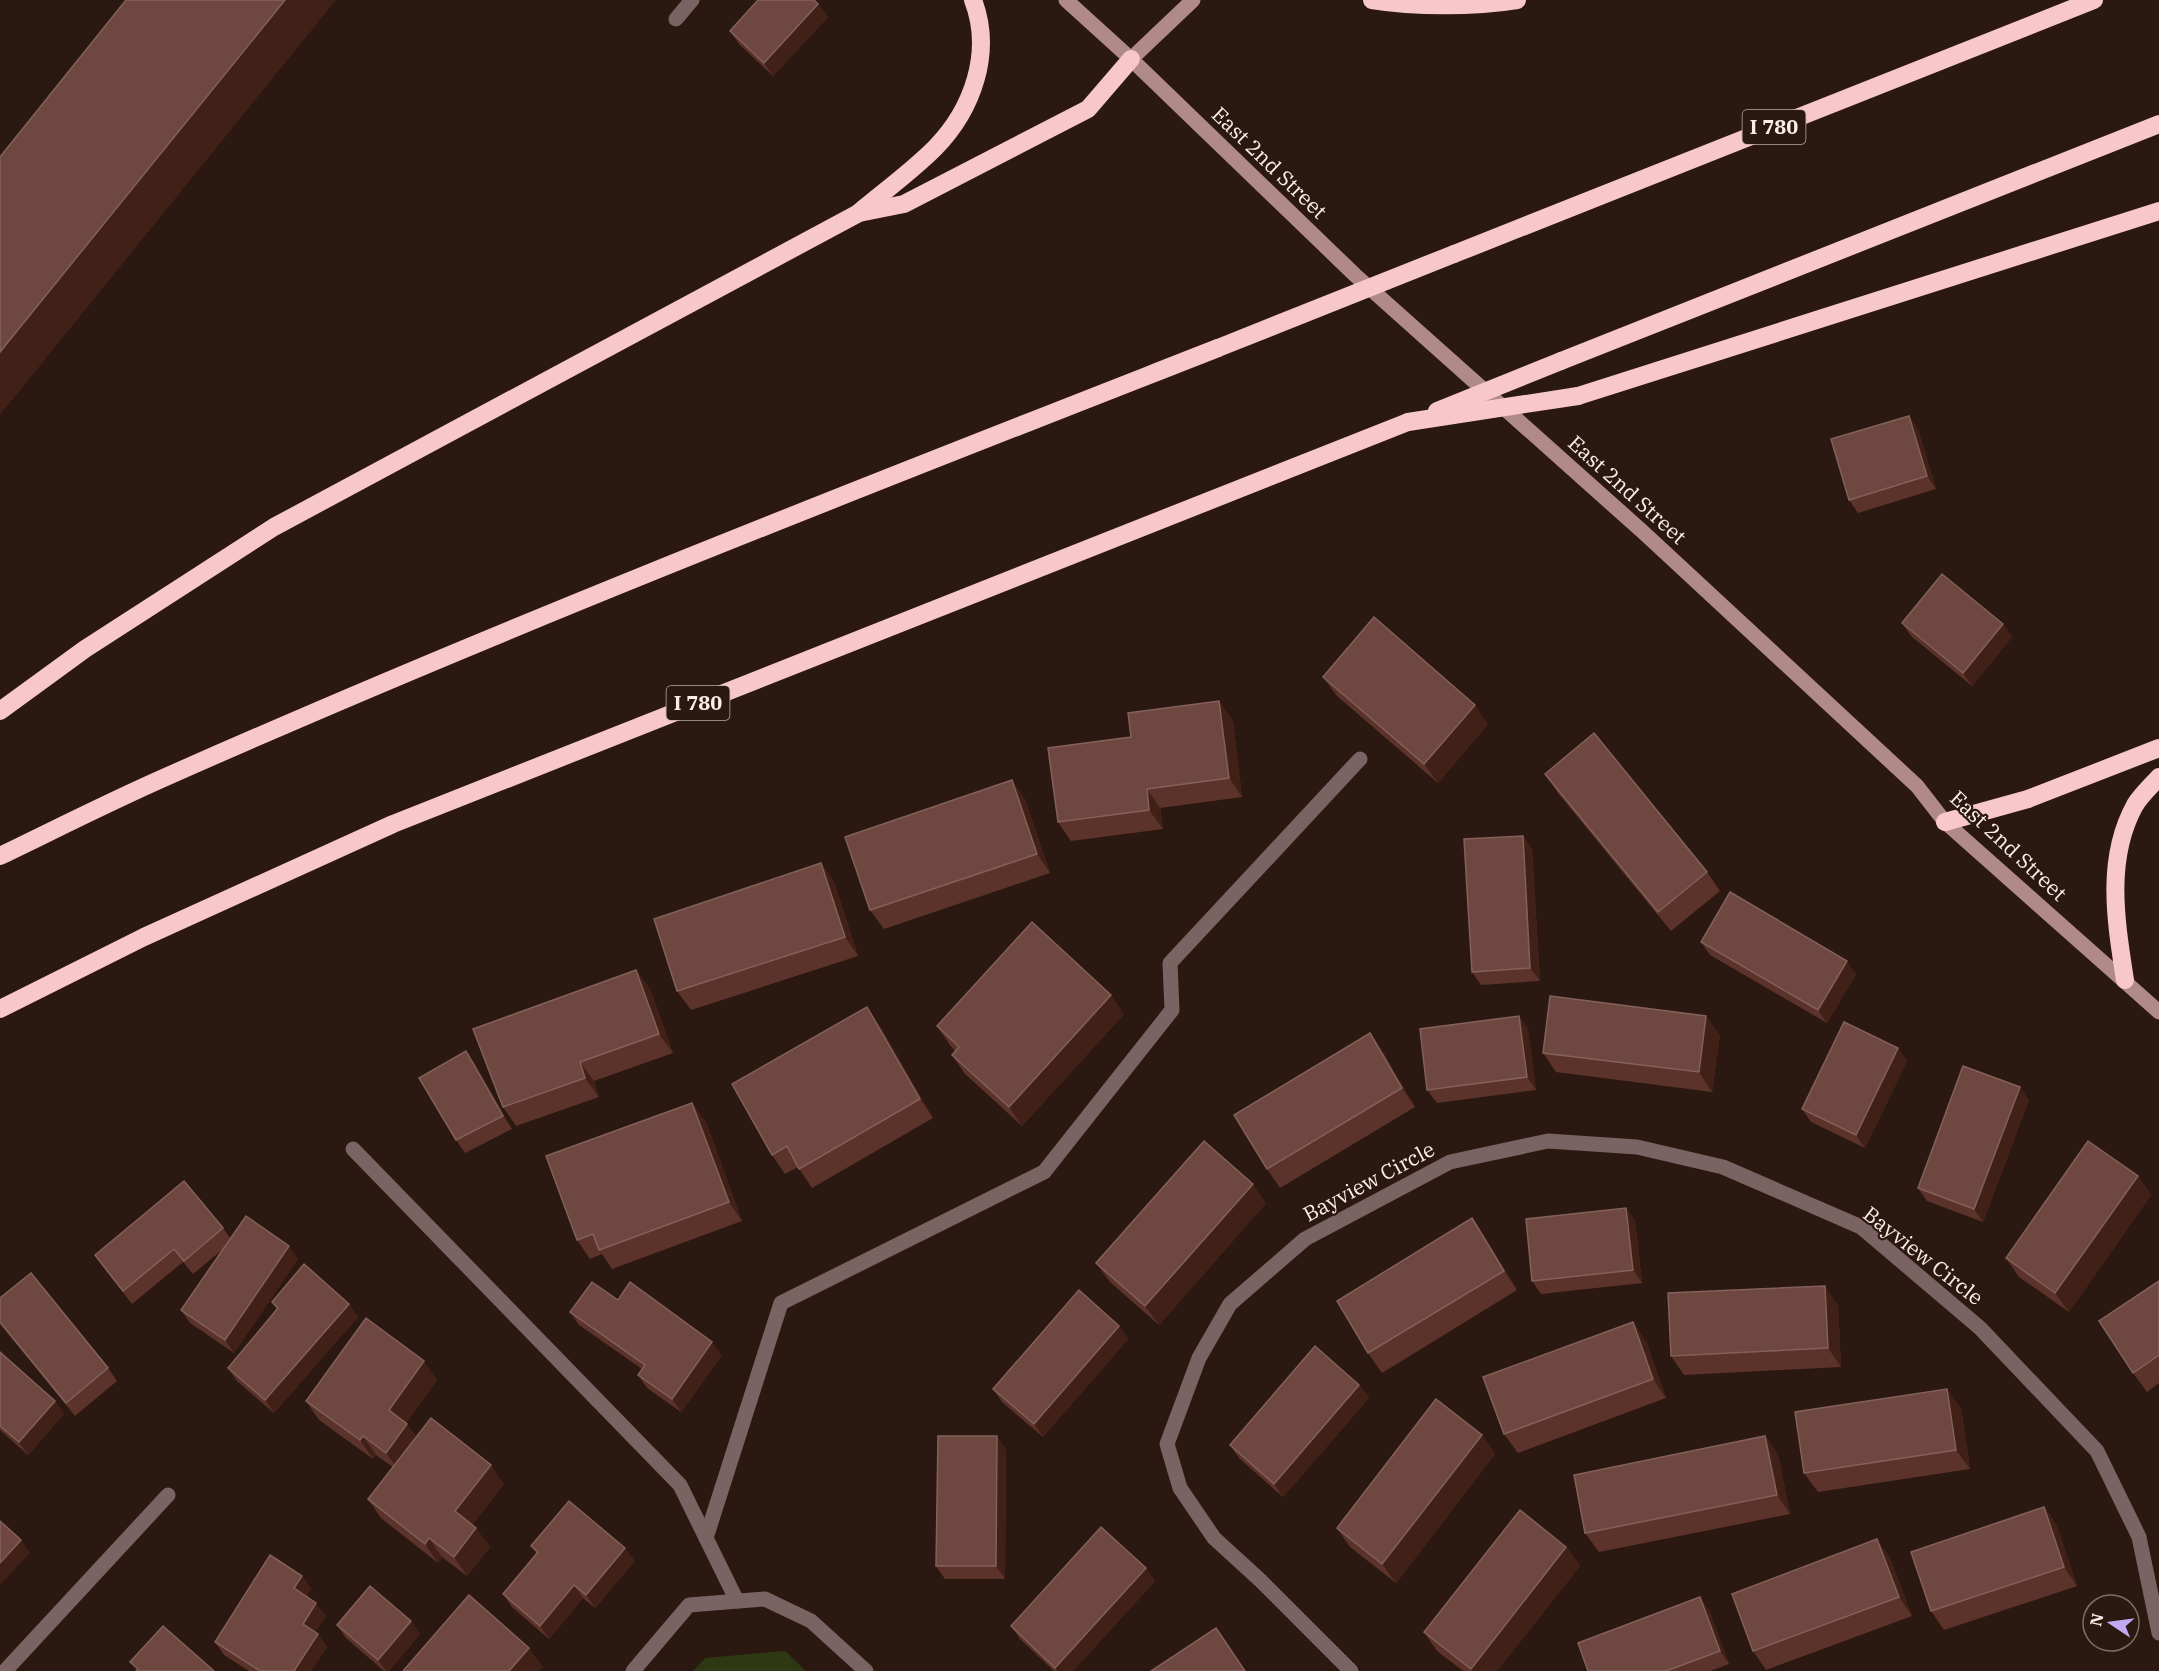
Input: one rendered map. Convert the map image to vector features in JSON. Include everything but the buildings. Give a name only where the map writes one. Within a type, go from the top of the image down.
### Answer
[{"type":"highway","points":[[0,711],[85,649],[274,527],[857,214],[936,147],[969,102],[982,52],[979,16],[972,0]]},
{"type":"highway","points":[[1372,0],[1438,4],[1498,3],[1517,0]]},
{"type":"highway","name":"I 780","points":[[0,856],[166,777],[513,629],[875,483],[2094,0]]},
{"type":"highway","points":[[857,214],[904,204],[1088,109],[1131,59]]},
{"type":"highway","name":"I 780","points":[[0,1009],[144,937],[393,824],[2159,124]]},
{"type":"highway","points":[[1408,423],[1578,396],[2159,212]]},
{"type":"highway","points":[[1945,822],[2028,799],[2159,748]]},
{"type":"highway","points":[[2125,980],[2116,922],[2115,880],[2119,843],[2136,804],[2159,777]]},
{"type":"main road","name":"East 2nd Street","points":[[1066,0],[1131,59],[1355,275],[1642,532],[1917,786],[1945,822],[2159,1012]]},
{"type":"main road","points":[[1131,59],[1193,0]]},
{"type":"street","points":[[676,19],[692,0]]},
{"type":"street","points":[[706,1538],[781,1304],[1044,1172],[1172,1010],[1170,963],[1360,759]]},
{"type":"street","name":"Bayview Circle","points":[[1351,1671],[1260,1580],[1214,1538],[1180,1488],[1167,1444],[1171,1433],[1199,1358],[1230,1304],[1305,1239],[1450,1162],[1548,1141],[1637,1147],[1723,1167],[1860,1227],[1980,1328],[2097,1451],[2139,1537],[2159,1633]]},
{"type":"street","points":[[353,1149],[680,1485],[737,1601]]},
{"type":"street","points":[[5,1671],[168,1495]]},
{"type":"street","points":[[633,1671],[689,1605],[765,1599],[811,1621],[866,1671]]},
{"type":"green space","points":[[785,1651],[806,1671],[693,1671],[705,1658]]}]
